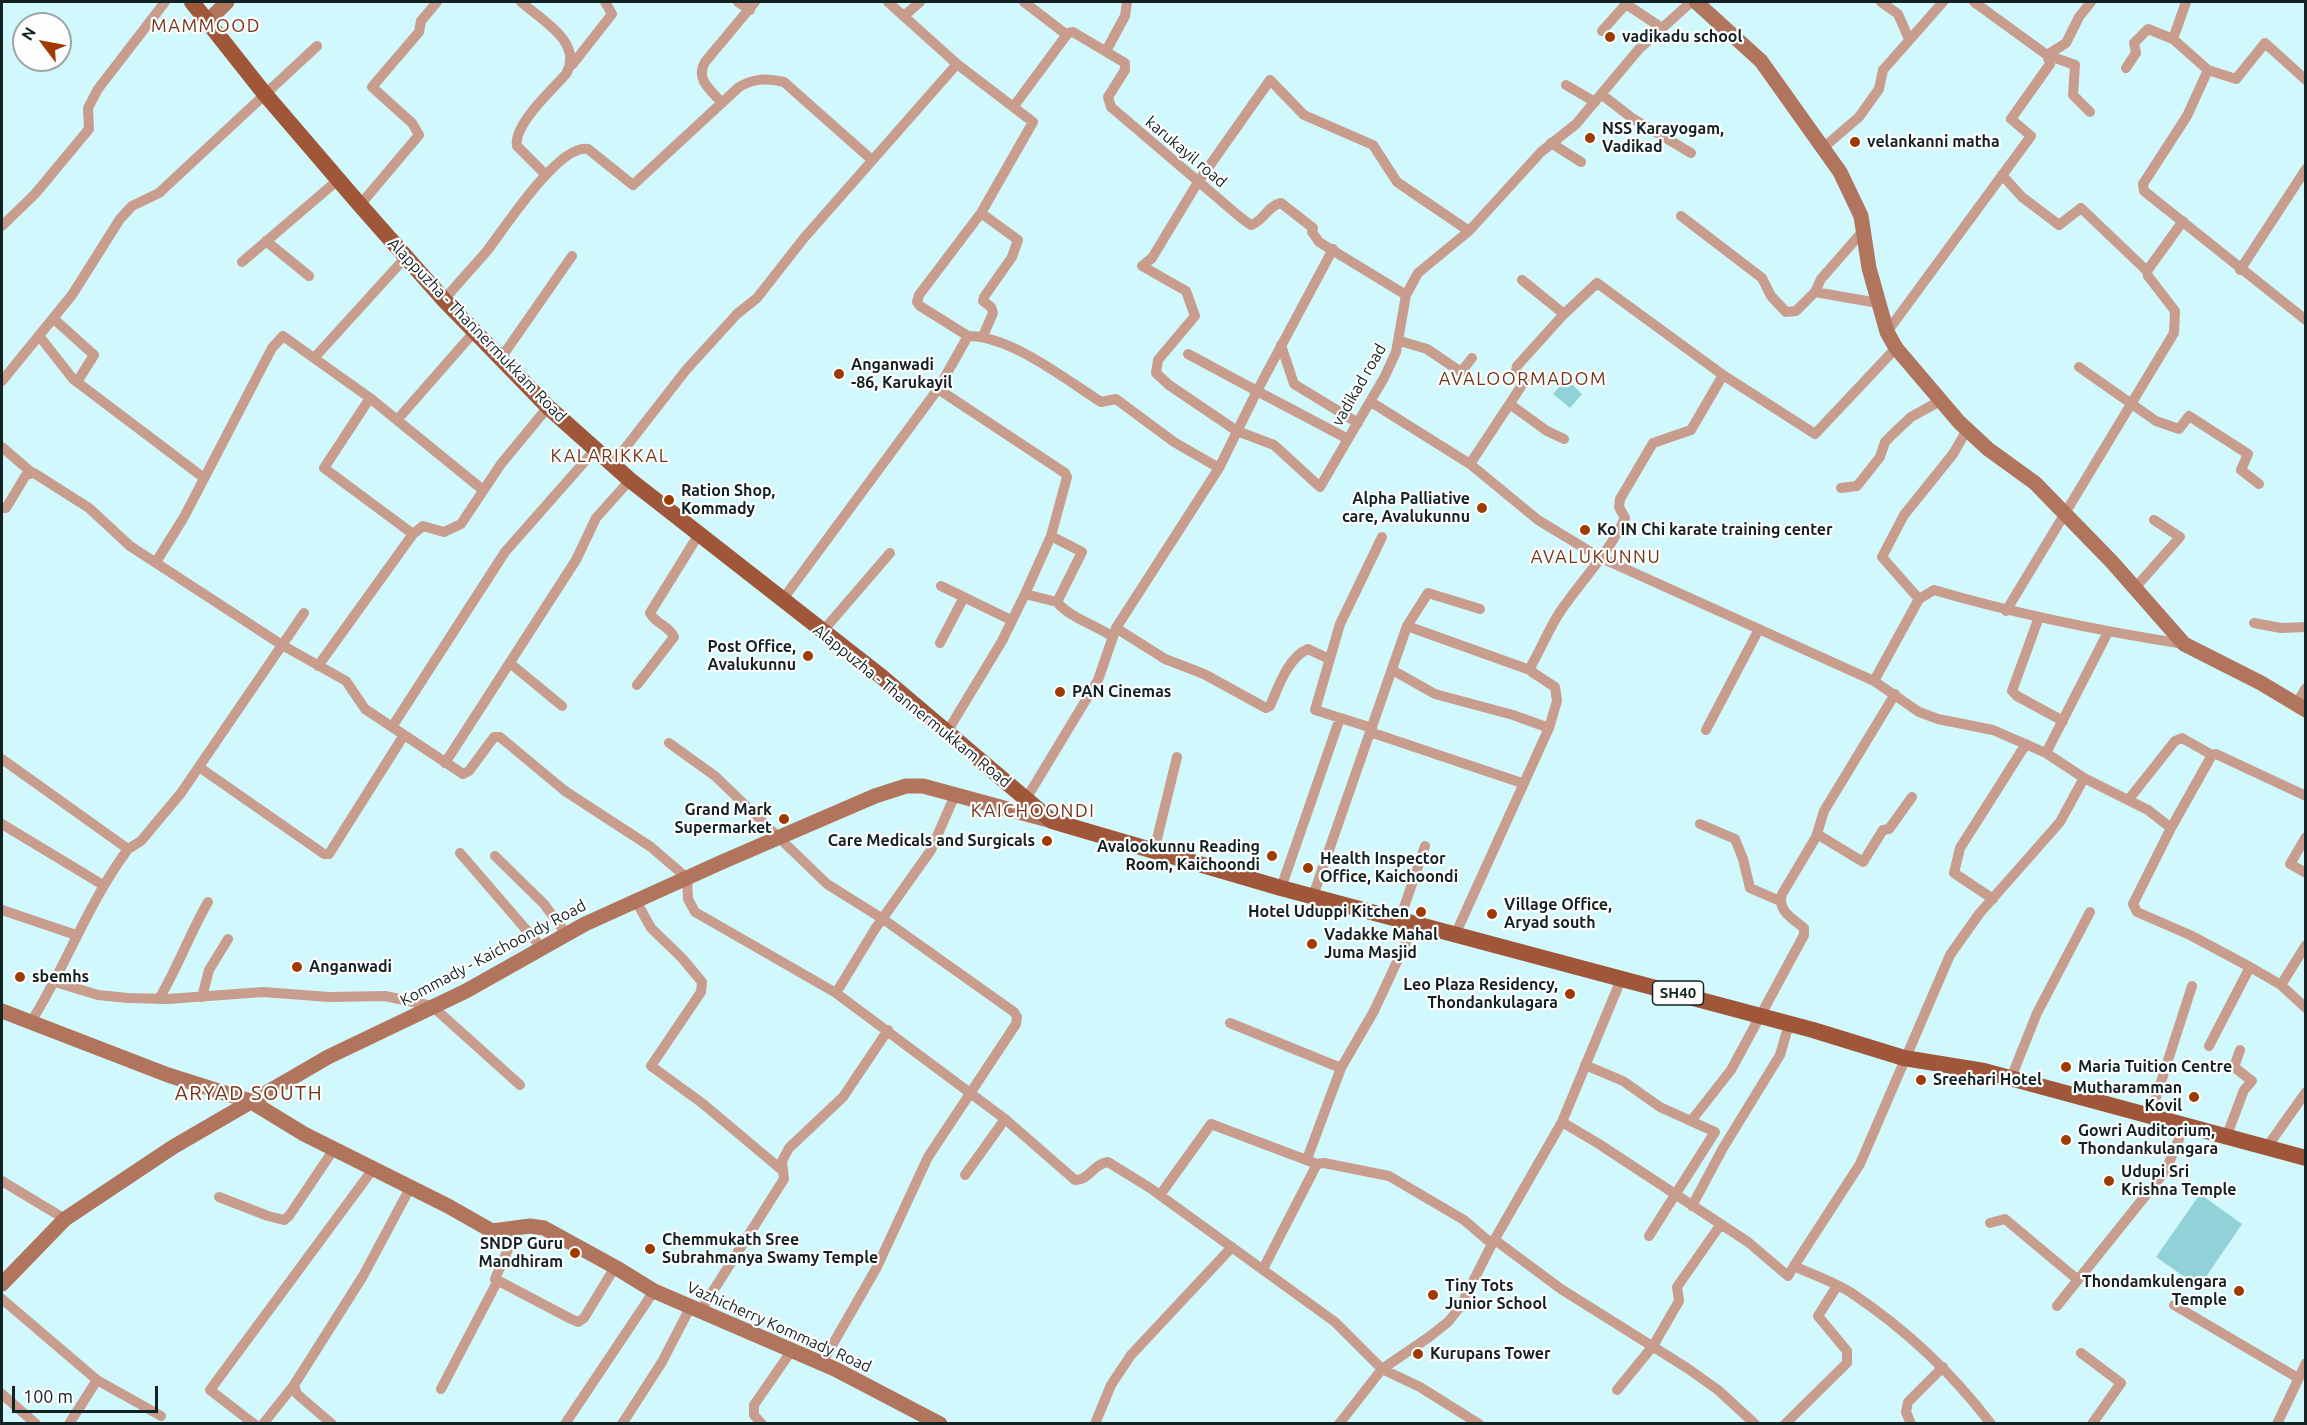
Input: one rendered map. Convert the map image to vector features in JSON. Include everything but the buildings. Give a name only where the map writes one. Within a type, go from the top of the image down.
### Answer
[{"type":"main road","name":"Alappuzha - Thannermukkam Road","points":[[192,2],[264,93],[444,300],[594,451],[882,677],[1052,821],[1281,888],[1622,977],[1904,1058],[2011,1078],[2184,1127],[2227,1135],[2306,1158]]},
{"type":"main road","points":[[207,22],[227,2]]},
{"type":"main road","points":[[1694,2],[1761,61],[1851,192],[1861,216],[1878,303],[1887,332],[1896,348],[1940,401],[1988,449],[2036,483],[2135,588],[2184,644],[2301,707]]},
{"type":"main road","name":"Kommady - Kaichoondy Road","points":[[2,1284],[66,1219],[174,1147],[328,1056],[466,991],[567,934],[857,803],[906,786],[923,786],[1052,821]]},
{"type":"main road","name":"Vazhicherry Kommady Road","points":[[2,1011],[168,1075],[250,1101],[334,1149],[448,1206],[492,1231],[530,1226],[544,1228],[654,1291],[822,1363],[936,1423]]},
{"type":"street","points":[[3,222],[35,194],[89,129],[88,108],[98,88],[165,2]]},
{"type":"street","points":[[360,205],[419,135],[412,123],[372,87],[418,32],[421,21],[436,2]]},
{"type":"street","points":[[521,2],[568,43],[572,65]]},
{"type":"street","points":[[546,175],[517,146],[516,139],[520,128],[612,14],[604,2]]},
{"type":"street","points":[[722,103],[701,78],[701,71],[705,62],[753,6],[738,2]]},
{"type":"street","points":[[888,2],[957,64],[1033,122],[981,213],[937,268],[917,302],[968,336],[983,336],[1032,358],[1101,402],[1116,399],[1174,442],[1219,468]]},
{"type":"street","points":[[904,16],[920,2]]},
{"type":"street","points":[[1014,106],[1067,35],[1024,2]]},
{"type":"street","points":[[1106,51],[1125,16],[1126,2]]},
{"type":"street","name":"vadikad road","points":[[1188,354],[1348,439],[1371,402],[1400,341],[1406,295],[1418,273],[1469,231],[1541,152],[1576,124],[1639,49],[1694,2]]},
{"type":"street","points":[[1881,2],[1898,14],[1909,39]]},
{"type":"street","points":[[1822,148],[1859,117],[1879,89],[1883,70],[1943,2]]},
{"type":"street","points":[[1974,2],[2047,55],[2075,65],[2072,90],[2090,112]]},
{"type":"street","points":[[2047,55],[2066,43],[2079,17],[2091,2]]},
{"type":"street","points":[[2173,39],[2186,2]]},
{"type":"street","points":[[1602,30],[1626,4],[1662,28]]},
{"type":"street","points":[[2126,68],[2136,53],[2134,43],[2148,29],[2173,39],[2208,70],[2236,79],[2265,43],[2306,80]]},
{"type":"street","name":"karukayil road","points":[[1067,35],[1073,32],[1122,60],[1126,66],[1108,97],[1111,107],[1251,225],[1272,206],[1281,203],[1313,228],[1312,232],[1319,242],[1406,295]]},
{"type":"street","points":[[2,381],[72,295],[120,219],[132,206],[159,193],[316,46]]},
{"type":"street","points":[[1887,332],[2031,136],[2011,119],[2050,64],[2047,55]]},
{"type":"street","points":[[612,465],[686,370],[737,314],[757,298],[780,266],[957,64]]},
{"type":"street","points":[[2208,70],[2187,116],[2144,184],[2144,191],[2183,220],[2240,270],[2306,320]]},
{"type":"street","points":[[444,300],[546,175],[581,148],[588,149],[633,185],[739,87],[752,80],[765,78],[784,82],[872,160]]},
{"type":"street","points":[[1348,439],[1320,487],[1274,445],[1237,431],[1169,385],[1156,373],[1158,360],[1195,316],[1186,291],[1142,266],[1152,258],[1198,182],[1270,80],[1304,115],[1373,145],[1397,182],[1469,231]]},
{"type":"street","points":[[1566,85],[1598,98],[1691,153]]},
{"type":"street","points":[[1551,143],[1581,162]]},
{"type":"street","points":[[2240,270],[2306,169]]},
{"type":"street","points":[[2002,175],[2022,197],[2059,225],[2081,208],[2147,271],[2148,276],[2175,310],[2176,320],[2174,333],[2006,611]]},
{"type":"street","points":[[242,262],[338,180]]},
{"type":"street","points":[[981,213],[1018,240],[1015,251],[983,301],[991,307],[993,313],[983,336]]},
{"type":"street","points":[[1681,216],[1762,278],[1771,296],[1786,312],[1796,311],[1815,292],[1821,279],[1863,231]]},
{"type":"street","points":[[2147,271],[2183,220]]},
{"type":"street","points":[[266,242],[309,276]]},
{"type":"street","points":[[1026,799],[1098,680],[1115,633],[1219,468],[1257,391],[1333,249]]},
{"type":"street","points":[[315,357],[406,256]]},
{"type":"street","points":[[501,358],[572,256]]},
{"type":"street","points":[[1522,280],[1564,314]]},
{"type":"street","points":[[1470,464],[1526,379],[1516,371],[1517,366],[1564,314],[1597,283],[1724,375],[1815,434],[1896,348]]},
{"type":"street","points":[[1815,292],[1878,303]]},
{"type":"street","points":[[54,319],[94,355],[77,382]]},
{"type":"street","points":[[397,420],[475,332]]},
{"type":"street","points":[[156,562],[280,337],[286,336],[370,398],[483,490]]},
{"type":"street","points":[[783,599],[938,389],[968,336]]},
{"type":"street","points":[[40,337],[77,382],[204,478]]},
{"type":"street","points":[[1400,341],[1427,349],[1461,372],[1472,358]]},
{"type":"street","points":[[1281,345],[1294,384],[1358,423]]},
{"type":"street","points":[[2079,366],[2156,421],[2179,429],[2189,416],[2248,454],[2241,470],[2259,484]]},
{"type":"street","points":[[1530,670],[1560,612],[1599,557],[1616,539],[1625,518],[1619,507],[1620,499],[1653,443],[1690,430],[1724,375]]},
{"type":"street","points":[[938,389],[1065,473],[1066,485],[1051,536],[1025,594],[1002,641],[947,732]]},
{"type":"street","points":[[370,398],[324,468],[413,534]]},
{"type":"street","points":[[1841,488],[1857,486],[1880,457],[1885,442],[1911,417],[1940,401]]},
{"type":"street","points":[[1371,402],[1470,464],[1538,520],[1599,557],[1874,681],[1919,712],[1938,719],[1993,730],[2046,753],[2084,778],[2129,799],[2171,828]]},
{"type":"street","points":[[1510,405],[1547,431],[1564,439]]},
{"type":"street","points":[[318,666],[413,534],[423,526],[444,531],[452,530],[461,524],[501,464],[548,407]]},
{"type":"street","points":[[1919,599],[1882,557],[1904,515],[1953,454],[1967,430]]},
{"type":"street","points":[[2,447],[31,472],[89,508],[130,546],[282,645],[346,681],[365,709],[445,763],[466,774],[494,737],[500,736],[566,791],[651,847],[687,878],[688,899],[695,912],[836,993],[1005,1119],[1075,1180],[1083,1179],[1105,1161],[1160,1195],[1335,1322],[1383,1369],[1420,1388],[1479,1424]]},
{"type":"street","points":[[392,727],[505,552],[594,451]]},
{"type":"street","points":[[2,508],[6,507],[31,472]]},
{"type":"street","points":[[445,763],[576,560],[596,518],[630,480]]},
{"type":"street","points":[[2135,588],[2180,537],[2154,519]]},
{"type":"street","points":[[637,685],[674,637],[671,631],[651,617],[650,613],[699,534]]},
{"type":"street","points":[[1051,536],[1082,552],[1057,602]]},
{"type":"street","points":[[1382,537],[1344,615],[1315,710],[1522,783]]},
{"type":"street","points":[[822,632],[890,553]]},
{"type":"street","points":[[941,586],[1011,620]]},
{"type":"street","points":[[1874,681],[1919,599],[1934,590],[2006,611],[2108,632],[2184,644]]},
{"type":"street","points":[[1313,896],[1394,671],[1407,626],[1428,593],[1480,609]]},
{"type":"street","points":[[1025,594],[1057,602],[1062,609],[1214,679],[1266,708],[1270,706],[1290,666],[1302,652],[1308,649],[1329,659]]},
{"type":"street","points":[[940,643],[964,597]]},
{"type":"street","points":[[31,1022],[55,982],[76,935],[103,885],[128,849],[141,841],[199,767],[304,613]]},
{"type":"street","points":[[2039,617],[2012,691],[2063,721]]},
{"type":"street","points":[[2254,623],[2281,628],[2306,627]]},
{"type":"street","points":[[1407,626],[1530,670],[1553,685],[1557,692],[1549,728],[1455,934]]},
{"type":"street","points":[[1706,730],[1759,628]]},
{"type":"street","points":[[2046,753],[2108,632]]},
{"type":"street","points":[[511,664],[562,706]]},
{"type":"street","points":[[1394,671],[1436,694],[1513,715],[1549,728]]},
{"type":"street","points":[[2301,707],[2306,688]]},
{"type":"street","points":[[1691,1120],[1731,1070],[1804,931],[1782,909],[1780,901],[1817,834],[1824,811],[1895,694]]},
{"type":"street","points":[[1281,888],[1340,718]]},
{"type":"street","points":[[199,767],[254,803],[324,854],[329,854],[404,735]]},
{"type":"street","points":[[2129,799],[2175,741],[2182,738],[2212,755],[2216,754],[2306,796]]},
{"type":"street","points":[[669,743],[715,776],[782,837],[827,884],[883,919],[1014,1011],[1017,1017],[1016,1024],[928,1157],[876,1268],[822,1363]]},
{"type":"street","points":[[1993,899],[1954,873],[1960,848],[2026,744]]},
{"type":"street","points":[[2212,755],[2171,828],[2133,908],[2250,967],[2281,985],[2306,1008]]},
{"type":"street","points":[[1154,851],[1177,757]]},
{"type":"street","points":[[2,759],[128,849]]},
{"type":"street","points":[[1562,1122],[1749,1242],[1788,1276],[1860,1164],[1950,955],[1993,899],[2060,822],[2084,778]]},
{"type":"street","points":[[836,993],[931,850],[955,795]]},
{"type":"street","points":[[1817,834],[1863,862],[1883,830],[1889,829],[1912,797]]},
{"type":"street","points":[[2,824],[103,885]]},
{"type":"street","points":[[1700,824],[1735,839],[1750,888],[1780,901]]},
{"type":"street","points":[[2306,837],[2290,864],[2306,873]]},
{"type":"street","points":[[1263,1269],[1312,1161],[1341,1068],[1374,1011],[1408,921],[1425,846]]},
{"type":"street","points":[[460,853],[542,948]]},
{"type":"street","points":[[495,856],[544,904],[567,934]]},
{"type":"street","points":[[159,999],[177,969],[194,926],[208,902]]},
{"type":"street","points":[[636,902],[651,928],[682,958],[702,982],[701,992],[651,1066],[702,1102],[783,1171]]},
{"type":"street","points":[[2,910],[76,935]]},
{"type":"street","points":[[2011,1078],[2037,1013],[2090,912]]},
{"type":"street","points":[[202,997],[209,970],[228,939]]},
{"type":"street","points":[[2281,985],[2306,945]]},
{"type":"street","points":[[2209,1046],[2250,967]]},
{"type":"street","points":[[1339,1424],[1383,1369],[1448,1322],[1460,1307],[1493,1242],[1562,1122],[1622,977]]},
{"type":"street","points":[[55,982],[98,995],[159,999],[262,992],[329,997],[385,996],[432,1006],[520,1085]]},
{"type":"street","points":[[2150,1116],[2192,986]]},
{"type":"street","points":[[1230,1023],[1341,1068]]},
{"type":"street","points":[[1692,1206],[1723,1148],[1780,1055],[1789,1024]]},
{"type":"street","points":[[622,1424],[696,1308],[761,1219],[784,1179],[782,1161],[789,1148],[843,1097],[888,1030]]},
{"type":"street","points":[[2227,1135],[2244,1090],[2252,1082],[2234,1067],[2240,1050]]},
{"type":"street","points":[[1585,1065],[1623,1081],[1660,1107],[1715,1132],[1649,1236]]},
{"type":"street","points":[[2267,1147],[2306,1092]]},
{"type":"street","points":[[965,1175],[1005,1119]]},
{"type":"street","points":[[1160,1195],[1211,1124],[1312,1161],[1389,1176],[1464,1220],[1561,1289],[1653,1346],[1718,1390],[1755,1424]]},
{"type":"street","points":[[2057,1306],[2166,1170],[2184,1127]]},
{"type":"street","points":[[219,1197],[284,1220],[334,1149]]},
{"type":"street","points":[[254,1424],[210,1390],[373,1169]]},
{"type":"street","points":[[2,1181],[66,1219]]},
{"type":"street","points":[[263,1424],[294,1385],[363,1276],[410,1188]]},
{"type":"street","points":[[1989,1223],[2005,1219],[2078,1280]]},
{"type":"street","points":[[1617,1390],[1653,1346],[1678,1301],[1677,1287],[1721,1224]]},
{"type":"street","points":[[441,1389],[497,1282],[495,1274],[517,1229]]},
{"type":"street","points":[[1095,1424],[1111,1385],[1131,1355],[1232,1247]]},
{"type":"street","points":[[1794,1266],[1837,1286],[1868,1305],[1943,1367],[1967,1391],[1991,1424]]},
{"type":"street","points":[[497,1282],[581,1322],[615,1267]]},
{"type":"street","points":[[1785,1424],[1847,1364],[1847,1351],[1818,1316],[1837,1286]]},
{"type":"street","points":[[565,1424],[654,1291]]},
{"type":"street","points":[[2,1299],[97,1380],[161,1416]]},
{"type":"street","points":[[2174,1305],[2298,1378]]},
{"type":"street","points":[[762,1424],[754,1415],[754,1405],[792,1350]]},
{"type":"street","points":[[2081,1353],[2121,1383],[2092,1424]]},
{"type":"street","points":[[2277,1424],[2306,1364]]},
{"type":"street","points":[[1911,1424],[1906,1412],[1908,1402],[1943,1367]]},
{"type":"street","points":[[69,1424],[97,1380]]},
{"type":"street","points":[[294,1385],[297,1394],[332,1424]]},
{"type":"street","points":[[2,1394],[36,1424]]},
{"type":"water","points":[[1566,379],[1582,394],[1570,408],[1553,394]]},
{"type":"water","points":[[2200,1194],[2242,1224],[2199,1287],[2156,1257]]},
{"type":"place","name":"vadikadu school","points":[[1610,37]]},
{"type":"place","name":"NSS Karayogam, Vadikad","points":[[1590,138]]},
{"type":"place","name":"velankanni matha","points":[[1855,142]]},
{"type":"place","name":"Anganwadi -86, Karukayil","points":[[839,374]]},
{"type":"place","name":"Ration Shop, Kommady","points":[[669,500]]},
{"type":"place","name":"Alpha Palliative care, Avalukunnu","points":[[1482,508]]},
{"type":"place","name":"Ko IN Chi karate training center","points":[[1585,530]]},
{"type":"place","name":"Post Office, Avalukunnu","points":[[808,656]]},
{"type":"place","name":"PAN Cinemas","points":[[1060,692]]},
{"type":"place","name":"Grand Mark Supermarket","points":[[784,819]]},
{"type":"place","name":"Care Medicals and Surgicals","points":[[1047,841]]},
{"type":"place","name":"Avalookunnu Reading Room, Kaichoondi","points":[[1272,856]]},
{"type":"place","name":"Health Inspector Office, Kaichoondi","points":[[1308,868]]},
{"type":"place","name":"Hotel Uduppi Kitchen","points":[[1421,912]]},
{"type":"place","name":"Village Office, Aryad south","points":[[1492,914]]},
{"type":"place","name":"Vadakke Mahal Juma Masjid","points":[[1312,944]]},
{"type":"place","name":"Anganwadi","points":[[297,967]]},
{"type":"place","name":"sbemhs","points":[[20,977]]},
{"type":"place","name":"Leo Plaza Residency, Thondankulagara","points":[[1570,994]]},
{"type":"place","name":"Maria Tuition Centre","points":[[2066,1067]]},
{"type":"place","name":"Sreehari Hotel","points":[[1921,1080]]},
{"type":"place","name":"Mutharamman Kovil","points":[[2194,1097]]},
{"type":"place","name":"Gowri Auditorium, Thondankulangara","points":[[2066,1140]]},
{"type":"place","name":"Udupi Sri Krishna Temple","points":[[2109,1181]]},
{"type":"place","name":"Chemmukath Sree Subrahmanya Swamy Temple","points":[[650,1249]]},
{"type":"place","name":"SNDP Guru Mandhiram","points":[[575,1253]]},
{"type":"place","name":"Thondamkulengara Temple","points":[[2239,1291]]},
{"type":"place","name":"Tiny Tots Junior School","points":[[1433,1295]]},
{"type":"place","name":"Kurupans Tower","points":[[1418,1354]]},
{"type":"district","name":"MAMMOOD","points":[[206,26]]},
{"type":"district","name":"AVALOORMADOM","points":[[1523,379]]},
{"type":"district","name":"KALARIKKAL","points":[[610,456]]},
{"type":"district","name":"AVALUKUNNU","points":[[1596,557]]},
{"type":"district","name":"KAICHOONDI","points":[[1033,811]]},
{"type":"district","name":"ARYAD SOUTH","points":[[249,1093]]}]
